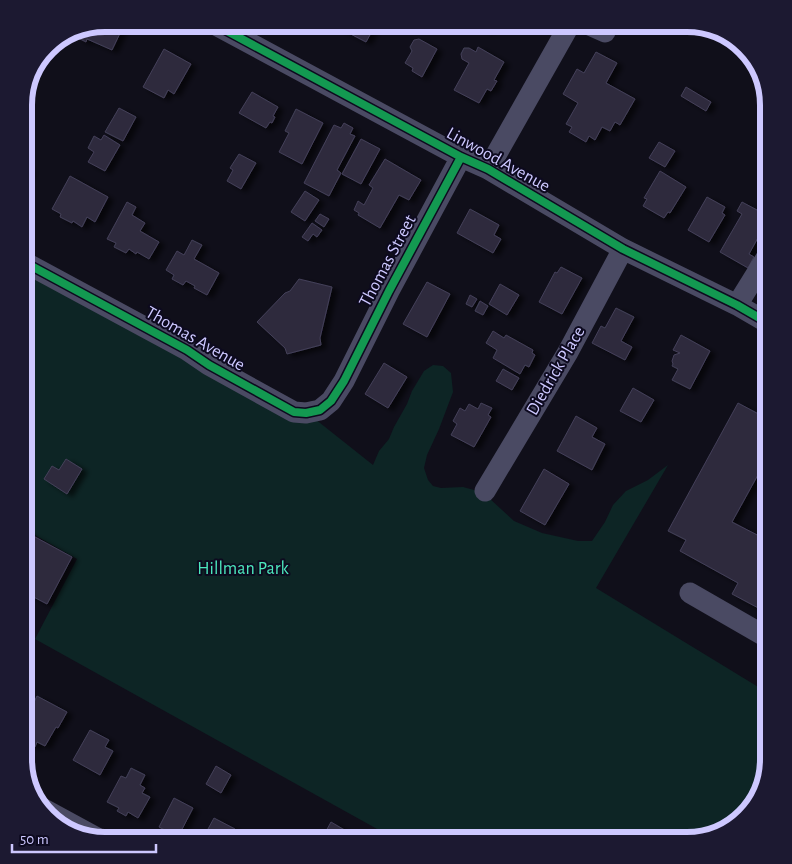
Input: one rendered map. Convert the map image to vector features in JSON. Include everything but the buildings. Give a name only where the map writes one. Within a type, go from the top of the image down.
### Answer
[{"type":"street","name":"Linwood Avenue","points":[[229,32],[460,157],[488,169],[623,249],[738,305],[760,318]]},
{"type":"street","points":[[488,169],[565,33]]},
{"type":"street","name":"Thomas Street","points":[[344,381],[392,285],[460,157]]},
{"type":"street","name":"Diedrick Place","points":[[485,491],[568,352],[623,249]]},
{"type":"street","name":"Thomas Avenue","points":[[33,267],[187,350],[209,365],[294,412],[306,413],[320,410],[331,401],[344,381]]},
{"type":"street","points":[[738,305],[760,268]]},
{"type":"street","points":[[690,593],[760,633]]},
{"type":"green space","name":"Hillman Park","points":[[33,269],[310,415],[373,465],[379,451],[389,439],[412,391],[424,371],[433,365],[443,366],[451,373],[453,392],[427,455],[424,468],[428,480],[433,486],[441,488],[463,487],[474,490],[489,498],[514,521],[542,533],[578,541],[592,541],[605,522],[613,505],[626,491],[648,480],[668,465],[596,588],[760,688],[760,759],[756,782],[747,799],[731,816],[710,828],[687,832],[383,832],[35,639],[77,559],[32,534]]},
{"type":"cycle path","points":[[229,32],[461,157],[488,169],[623,249],[737,305],[760,318]]},
{"type":"cycle path","points":[[33,267],[187,350],[209,365],[294,412],[306,413],[320,410],[331,401],[344,381],[389,291],[461,157]]}]
